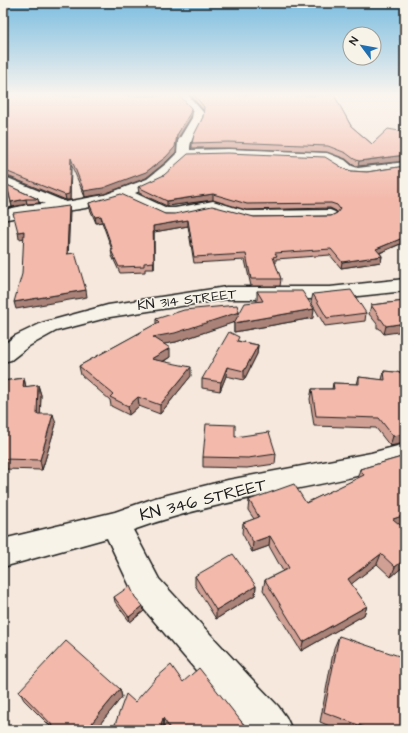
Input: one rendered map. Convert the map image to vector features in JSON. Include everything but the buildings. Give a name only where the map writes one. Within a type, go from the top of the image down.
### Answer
[{"type":"street","points":[[3,215],[27,210],[64,207],[107,199],[124,194],[152,182],[172,166],[183,154],[184,141],[191,129]]},
{"type":"street","points":[[183,154],[228,153],[327,157],[340,163],[347,169],[357,172],[367,172],[405,166]]},
{"type":"street","points":[[3,180],[64,207]]},
{"type":"street","points":[[124,194],[165,213],[175,213],[213,205],[244,215],[254,216],[330,215]]},
{"type":"street","name":"KN 314 STREET","points":[[3,355],[22,341],[49,327],[108,311],[226,293],[330,293],[405,285]]},
{"type":"street","name":"KN 346 STREET","points":[[3,553],[115,524],[155,510],[228,491],[372,463],[405,454]]},
{"type":"street","points":[[115,524],[148,590],[274,730]]}]
